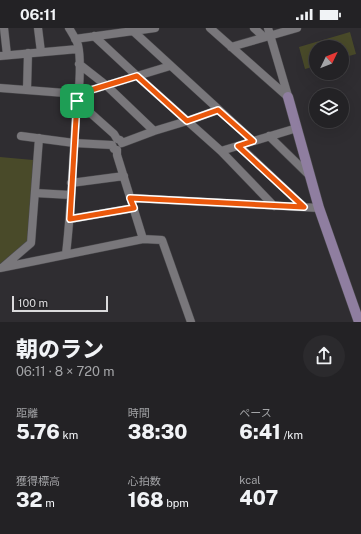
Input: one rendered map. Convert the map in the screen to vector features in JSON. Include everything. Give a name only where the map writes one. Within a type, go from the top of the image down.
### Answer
[{"type":"street","points":[[4,28],[3,56],[78,50]]},
{"type":"street","points":[[38,28],[41,52]]},
{"type":"street","points":[[66,254],[70,219],[79,64],[78,50],[75,39],[69,28]]},
{"type":"street","points":[[75,39],[155,28]]},
{"type":"street","points":[[210,28],[288,97]]},
{"type":"street","points":[[254,28],[268,34],[297,128],[318,208],[359,322]]},
{"type":"street","points":[[231,47],[268,34],[297,28]]},
{"type":"street","points":[[133,31],[253,141]]},
{"type":"street","points":[[94,36],[221,151],[274,206]]},
{"type":"street","points":[[27,90],[28,54]]},
{"type":"street","points":[[79,64],[107,86],[154,130]]},
{"type":"street","points":[[0,88],[78,97],[170,66]]},
{"type":"street","points":[[78,97],[114,134],[117,145],[117,155],[143,239]]},
{"type":"street","points":[[21,136],[117,145],[154,130],[187,121],[218,110]]},
{"type":"street","points":[[221,151],[297,128]]},
{"type":"street","points":[[269,136],[310,176]]},
{"type":"street","points":[[1,267],[32,243],[39,138]]},
{"type":"street","points":[[238,146],[304,207]]},
{"type":"street","points":[[71,183],[124,176]]},
{"type":"street","points":[[35,193],[71,195]]},
{"type":"street","points":[[130,198],[318,208]]},
{"type":"street","points":[[70,219],[134,208]]},
{"type":"street","points":[[1,267],[35,262],[66,254],[143,239],[162,240],[192,322]]},
{"type":"green space","points":[[350,32],[356,54],[349,56],[349,40],[323,40]]},
{"type":"green space","points":[[309,44],[309,68],[305,69],[299,47]]},
{"type":"green space","points":[[0,157],[33,160],[30,239],[0,264]]},
{"type":"route","points":[[137,76],[187,121],[218,110],[253,141],[238,146],[304,207],[130,198],[134,208],[70,219],[77,101],[78,94],[137,76]]}]
